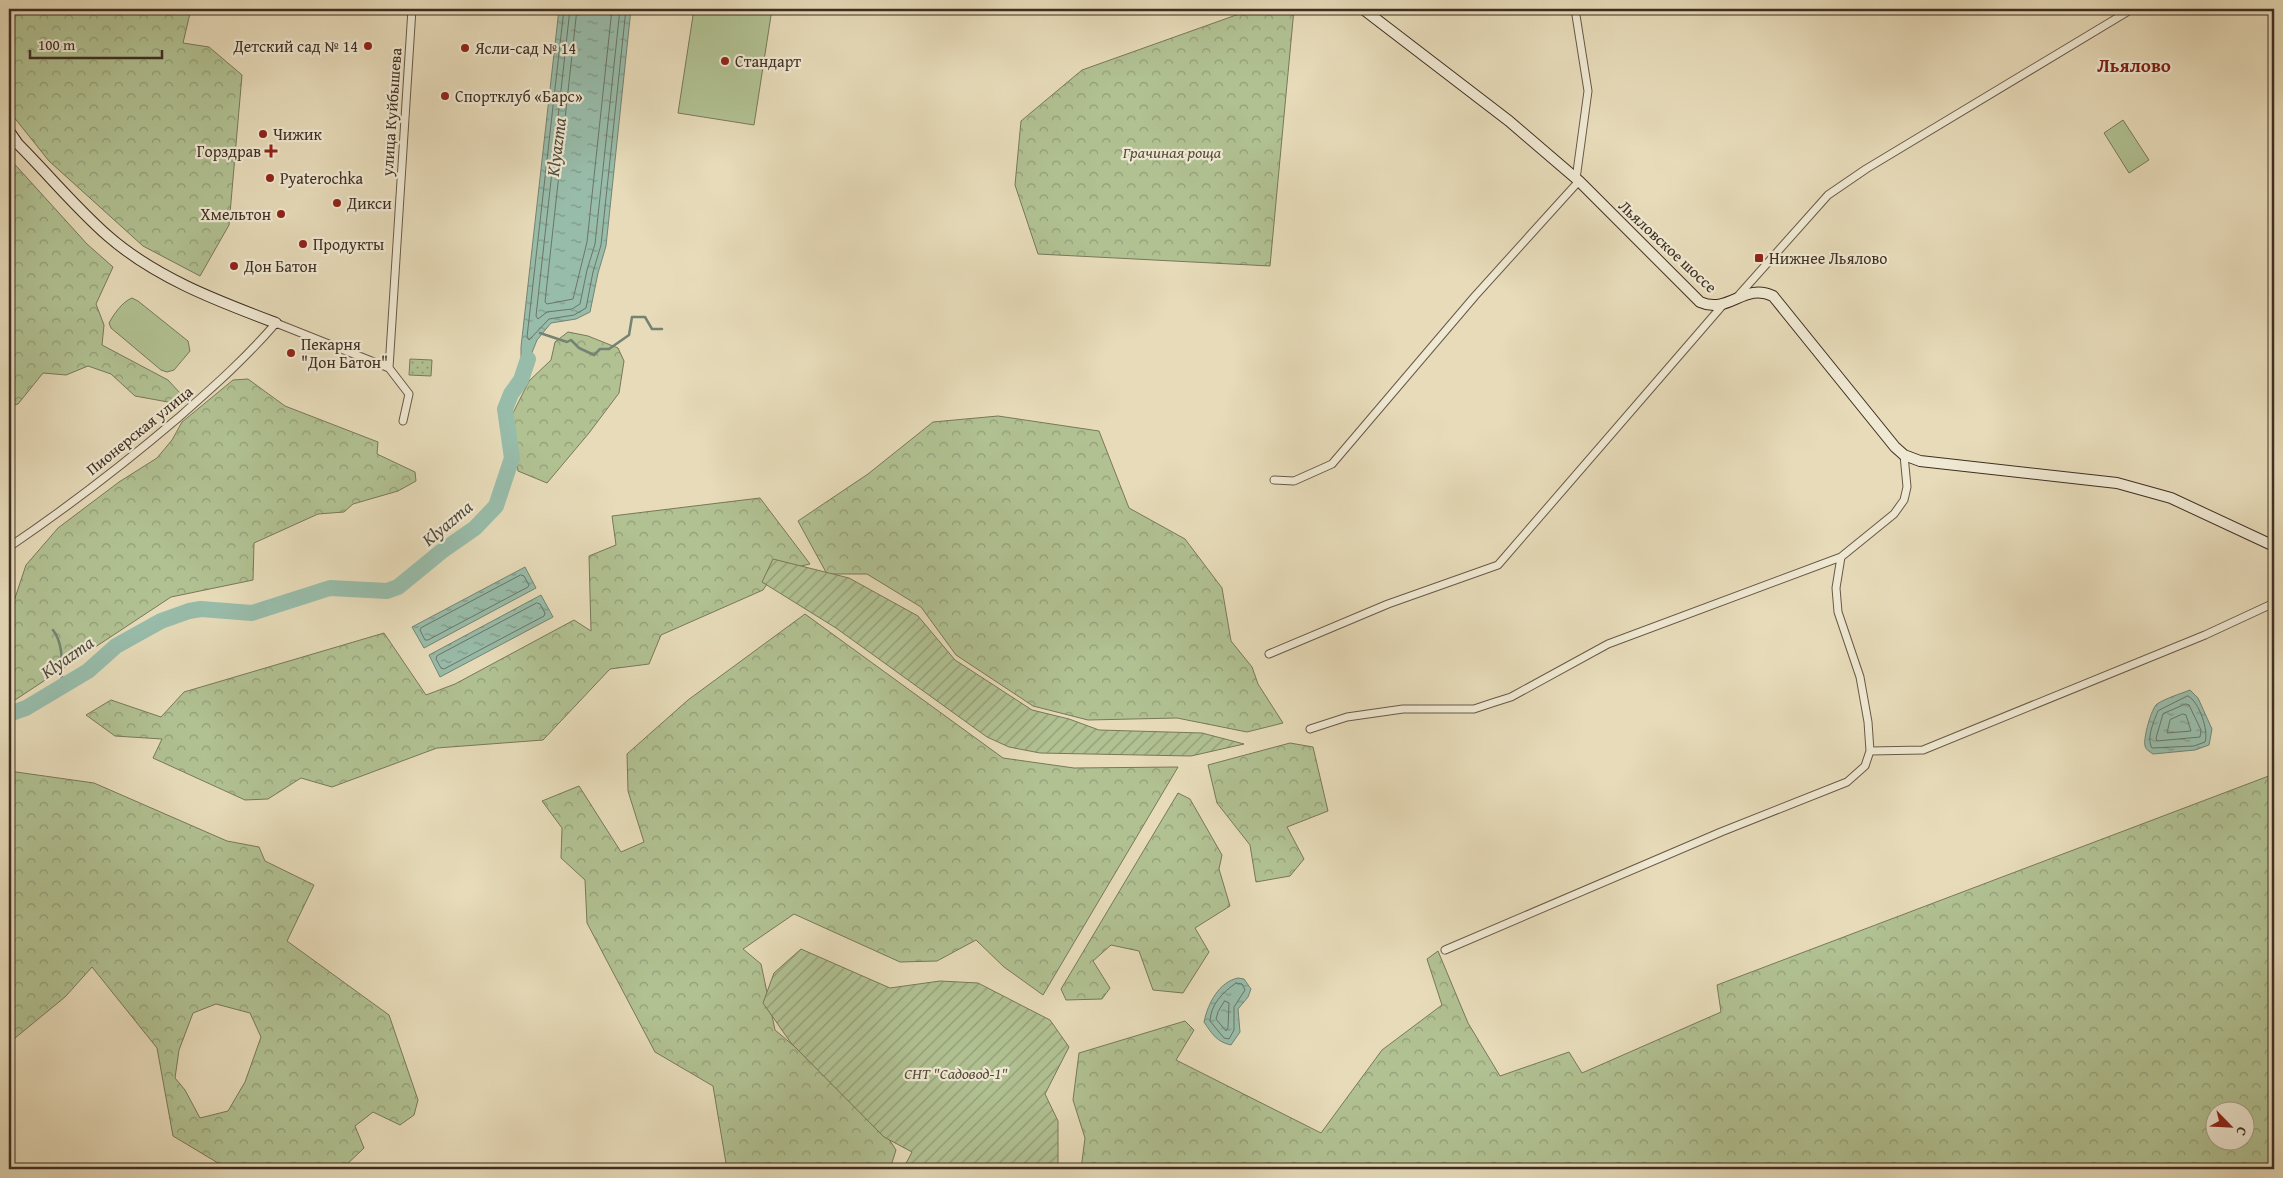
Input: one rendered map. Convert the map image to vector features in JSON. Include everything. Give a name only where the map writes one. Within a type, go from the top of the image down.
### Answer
[{"type":"street","name":"улица Куйбышева","points":[[389,368],[412,9]]},
{"type":"street","name":"Льяловское шоссе","points":[[1363,9],[1509,121],[1577,180],[1700,302],[1709,306],[1722,306],[1736,298],[1828,195],[1866,169],[2132,9]]},
{"type":"street","points":[[1274,480],[1294,481],[1332,464],[1577,180],[1588,91],[1576,9]]},
{"type":"street","points":[[9,131],[18,144],[108,236],[133,255],[167,276],[220,302],[389,368],[408,394],[403,421]]},
{"type":"street","points":[[1736,298],[1752,292],[1763,291],[1773,296],[1866,413],[1904,455],[1920,461],[2117,484],[2171,498],[2274,546]]},
{"type":"street","points":[[1270,654],[1388,604],[1498,565],[1722,306]]},
{"type":"street","name":"Пионерская улица","points":[[9,547],[123,463],[245,359],[276,323]]},
{"type":"street","points":[[1310,729],[1347,717],[1403,709],[1474,708],[1492,703],[1511,696],[1608,644],[1841,557],[1894,514],[1904,500],[1907,487],[1904,455]]},
{"type":"street","points":[[1445,950],[1721,832],[1847,782],[1865,766],[1870,751],[1868,722],[1860,677],[1838,612],[1836,588],[1841,557]]},
{"type":"street","points":[[1870,751],[1924,750],[2205,636],[2274,603]]},
{"type":"green space","points":[[9,9],[191,9],[183,43],[209,47],[242,75],[229,225],[200,276],[143,246],[49,161],[9,111]]},
{"type":"green space","name":"Стандарт","points":[[694,9],[772,9],[754,125],[678,113]]},
{"type":"green space","name":"Грачиная роща","points":[[1253,9],[1294,9],[1270,266],[1038,254],[1015,185],[1021,121],[1082,70]]},
{"type":"green space","points":[[2123,120],[2149,160],[2129,173],[2104,133]]},
{"type":"green space","points":[[9,158],[87,244],[113,267],[96,304],[104,325],[102,345],[168,380],[180,393],[179,404],[135,396],[111,374],[88,366],[66,375],[43,373],[18,404],[9,406]]},
{"type":"green space","points":[[132,298],[188,341],[190,351],[174,370],[167,372],[161,370],[111,328],[109,323],[116,312],[125,302]]},
{"type":"green space","points":[[568,332],[588,336],[618,348],[624,361],[619,393],[589,433],[547,483],[518,471],[511,417],[529,381],[551,360],[555,342]]},
{"type":"green space","points":[[410,359],[432,360],[431,376],[409,375]]},
{"type":"green space","points":[[248,379],[285,406],[378,442],[377,454],[415,472],[416,481],[398,491],[353,504],[344,512],[318,514],[254,543],[253,580],[171,597],[15,700],[9,701],[9,609],[13,604],[26,565],[58,528],[119,482],[157,458],[172,440],[182,422],[233,380]]},
{"type":"green space","points":[[998,416],[1099,431],[1129,508],[1185,539],[1222,588],[1231,641],[1252,667],[1258,684],[1283,723],[1247,732],[1177,718],[1088,720],[1033,706],[956,655],[921,607],[867,574],[827,574],[798,521],[868,474],[933,422]]},
{"type":"green space","points":[[760,498],[810,564],[775,572],[763,590],[661,635],[649,664],[610,669],[543,740],[437,748],[332,787],[301,778],[268,799],[245,800],[153,758],[162,739],[115,736],[86,715],[111,700],[161,717],[184,692],[384,633],[426,695],[455,684],[574,620],[591,631],[589,556],[616,545],[612,516]]},
{"type":"green space","points":[[773,559],[849,578],[918,616],[955,660],[1032,710],[1069,719],[1099,730],[1202,733],[1244,744],[1191,756],[1040,753],[1009,747],[987,737],[836,628],[762,582]]},
{"type":"green space","points":[[805,614],[1003,758],[1074,768],[1178,767],[1043,995],[1004,967],[976,940],[937,961],[900,962],[794,914],[743,949],[761,964],[775,1030],[870,1110],[896,1150],[890,1169],[727,1169],[713,1086],[655,1052],[587,923],[585,880],[561,858],[562,828],[542,801],[579,786],[621,852],[644,842],[628,791],[627,754],[688,700]]},
{"type":"green space","points":[[1290,743],[1313,747],[1328,811],[1287,827],[1304,859],[1290,876],[1256,882],[1250,845],[1217,803],[1208,765]]},
{"type":"green space","points":[[9,771],[94,783],[227,841],[259,847],[265,861],[314,885],[287,941],[389,1015],[418,1100],[414,1115],[400,1125],[373,1112],[355,1126],[364,1148],[343,1168],[228,1169],[173,1136],[157,1048],[92,967],[65,997],[9,1043]],"holes":[[[216,1004],[250,1013],[261,1037],[245,1082],[228,1111],[200,1118],[185,1090],[175,1078],[179,1050],[193,1013]]]},
{"type":"green space","points":[[2274,774],[2274,1169],[1081,1169],[1085,1138],[1073,1100],[1079,1053],[1185,1021],[1194,1030],[1176,1060],[1321,1133],[1382,1050],[1442,1005],[1427,959],[1438,951],[1468,1023],[1500,1076],[1569,1052],[1582,1073],[1721,1012],[1717,985]]},
{"type":"green space","points":[[1178,793],[1190,799],[1222,855],[1219,869],[1230,906],[1195,928],[1209,952],[1183,993],[1153,990],[1139,951],[1111,945],[1093,961],[1110,988],[1102,999],[1066,1000],[1061,989]]},
{"type":"green space","name":"СНТ \"Садовод-1\"","points":[[801,949],[890,988],[940,981],[978,983],[1050,1020],[1069,1047],[1045,1094],[1058,1121],[1058,1169],[903,1169],[912,1152],[884,1137],[791,1043],[763,1003],[774,973]]},
{"type":"water","points":[[559,9],[631,9],[606,246],[590,312],[576,319],[551,323],[537,340],[521,380],[521,347]]},
{"type":"water","points":[[525,567],[536,588],[424,648],[412,627]]},
{"type":"water","points":[[541,595],[553,617],[440,677],[429,655]]},
{"type":"water","points":[[2190,690],[2198,698],[2212,729],[2209,745],[2195,750],[2153,754],[2148,751],[2145,746],[2145,737],[2152,712],[2157,704]]},
{"type":"water","points":[[1238,978],[1244,979],[1251,989],[1248,997],[1238,1009],[1240,1032],[1231,1045],[1215,1037],[1204,1022],[1215,994],[1225,984]]},
{"type":"waterway","points":[[540,333],[567,342],[571,340],[579,348],[594,355],[600,349],[609,349],[629,335],[632,317],[645,317],[652,329],[662,329]]},
{"type":"waterway","name":"Klyazma","points":[[9,714],[26,708],[88,671],[116,646],[161,621],[189,611],[201,609],[252,613],[330,588],[387,591],[398,587],[442,551],[475,528],[496,506],[512,458],[505,409],[511,394],[521,380],[528,359]]},
{"type":"waterway","points":[[53,630],[61,650],[62,686]]},
{"type":"place","name":"Детский сад № 14","points":[[368,46]]},
{"type":"place","name":"Ясли-сад № 14","points":[[465,48]]},
{"type":"place","name":"Стандарт","points":[[725,61]]},
{"type":"place","name":"Спортклуб «Барс»","points":[[445,96]]},
{"type":"place","name":"Чижик","points":[[263,134]]},
{"type":"place","name":"Горздрав","points":[[271,151]]},
{"type":"place","name":"Pyaterochka","points":[[270,178]]},
{"type":"place","name":"Дикси","points":[[337,203]]},
{"type":"place","name":"Хмельтон","points":[[281,214]]},
{"type":"place","name":"Продукты","points":[[303,244]]},
{"type":"place","name":"Нижнее Льялово","points":[[1759,258]]},
{"type":"place","name":"Дон Батон","points":[[234,266]]},
{"type":"place","name":"Пекарня \"Дон Батон\"","points":[[291,353]]},
{"type":"district","name":"Льялово","points":[[2134,65]]}]
